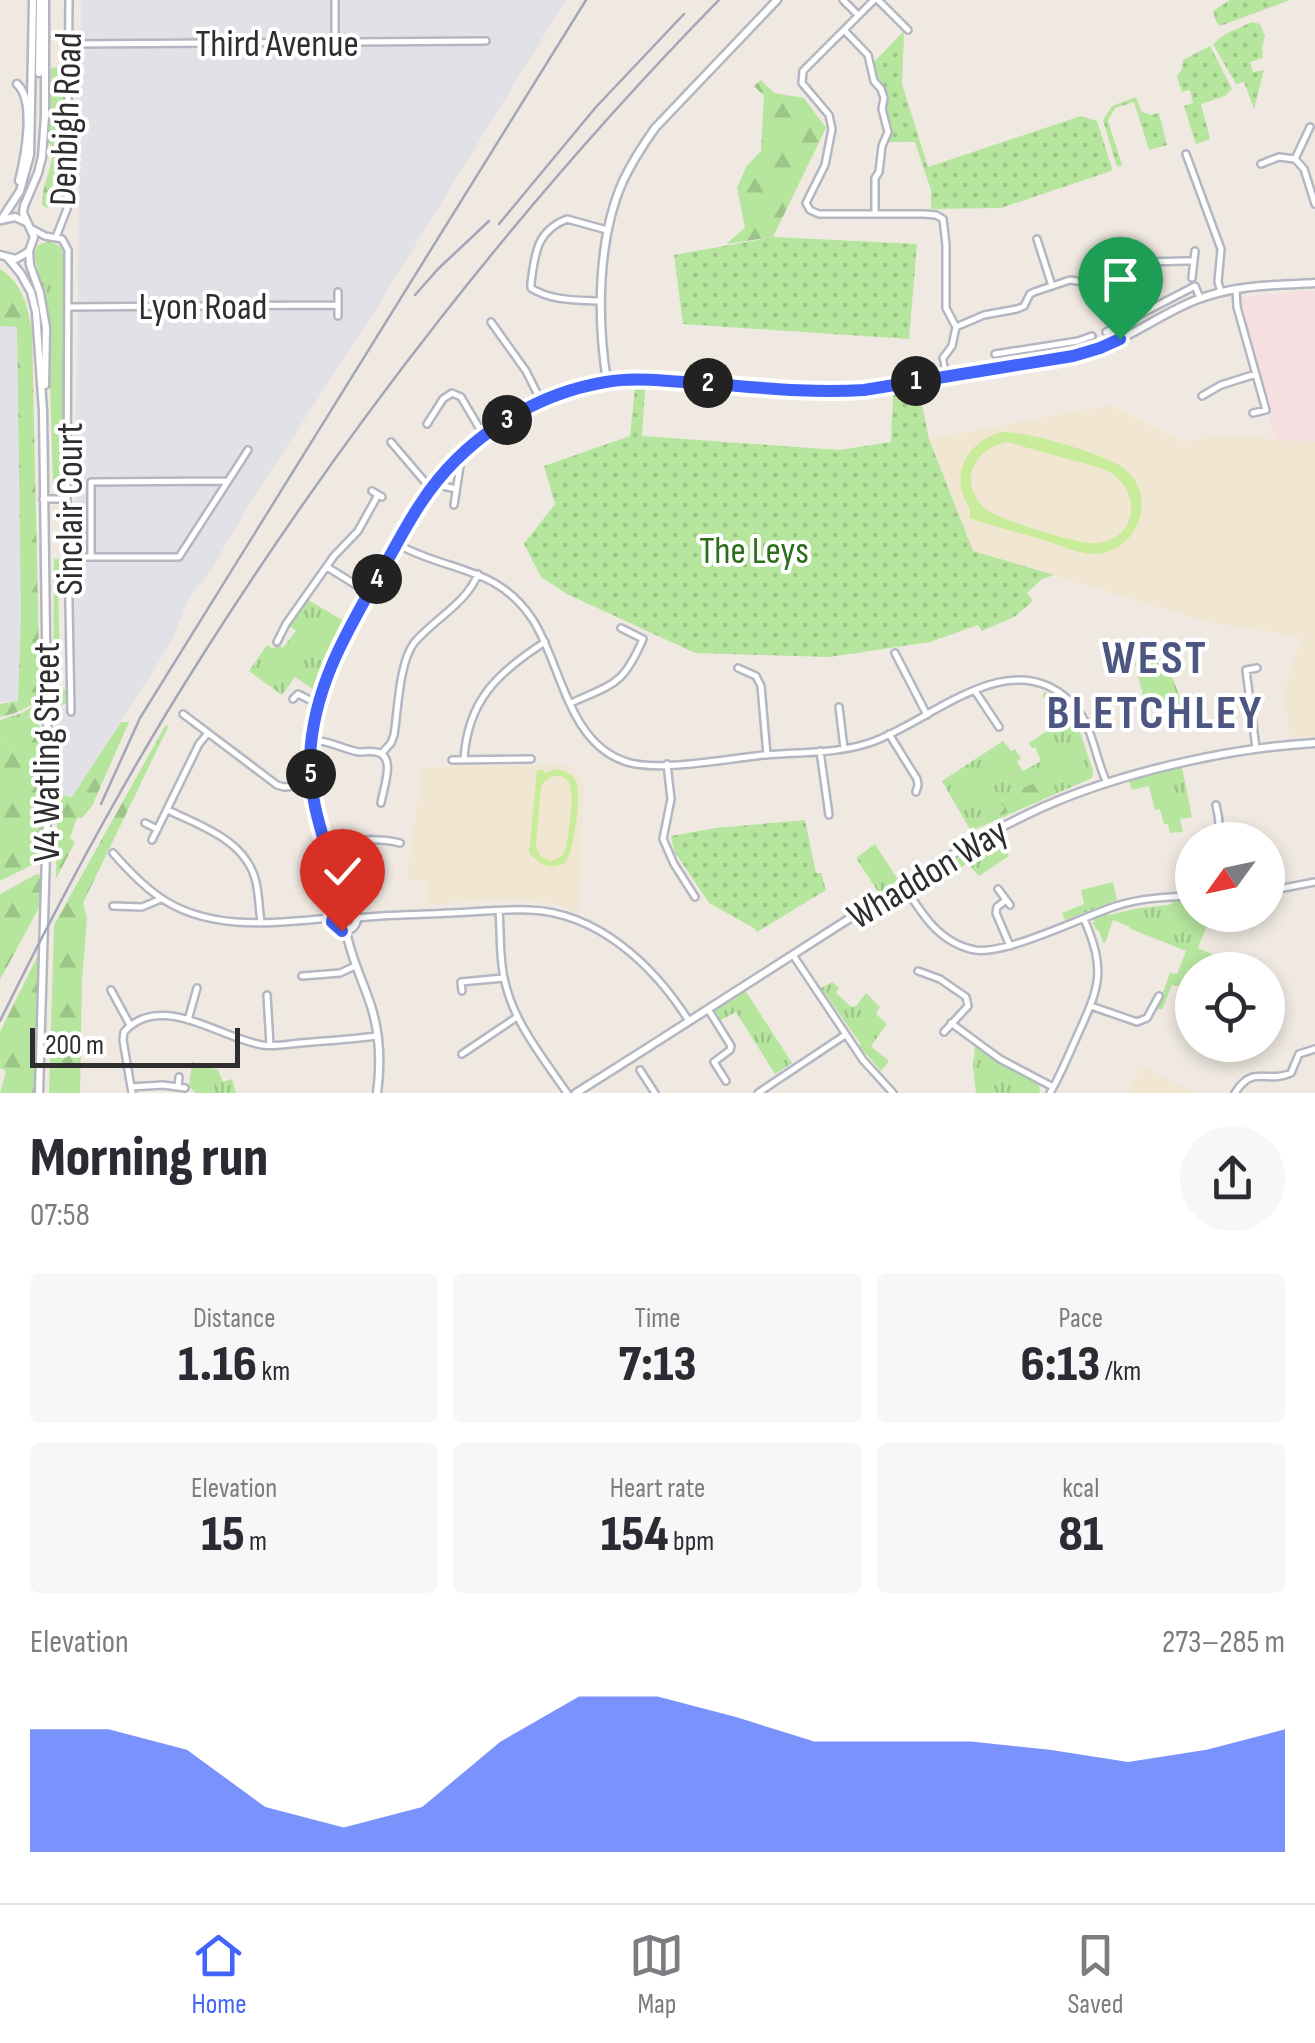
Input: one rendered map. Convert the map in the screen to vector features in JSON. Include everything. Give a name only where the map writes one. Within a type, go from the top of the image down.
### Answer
[{"type":"street","points":[[38,73],[40,0]]},
{"type":"street","points":[[0,221],[27,171],[40,0]]},
{"type":"street","name":"V4 Watling Street","points":[[40,0],[44,132],[38,173],[23,213],[30,226],[30,265],[46,328],[42,411]]},
{"type":"street","name":"Denbigh Road","points":[[56,236],[67,209],[69,0]]},
{"type":"street","points":[[335,0],[335,44]]},
{"type":"street","points":[[607,382],[602,301],[607,230],[622,184],[655,128],[778,0]]},
{"type":"street","points":[[843,0],[858,15]]},
{"type":"street","points":[[908,30],[876,0],[803,71],[805,87],[829,115],[832,130],[825,165],[806,203],[819,214],[924,214],[942,219],[946,308],[956,327],[952,346],[943,358],[946,376]]},
{"type":"street","points":[[844,30],[868,55],[874,81],[884,98],[882,108],[888,132],[875,178],[876,214]]},
{"type":"street","name":"Third Avenue","points":[[68,44],[486,41]]},
{"type":"street","points":[[16,197],[26,128],[25,93],[17,84]]},
{"type":"street","points":[[1294,158],[1310,127]]},
{"type":"street","points":[[1186,154],[1222,250],[1220,292]]},
{"type":"street","points":[[1261,164],[1279,157],[1294,158],[1304,169],[1315,204]]},
{"type":"street","points":[[0,221],[15,217],[30,226]]},
{"type":"street","points":[[602,301],[560,299],[539,293],[530,283],[536,245],[561,221],[567,219],[607,230]]},
{"type":"street","name":"Denbigh Road","points":[[30,226],[45,236],[62,239],[68,250],[68,307]]},
{"type":"street","name":"Denbigh Road","points":[[31,248],[45,236]]},
{"type":"street","points":[[1037,239],[1052,286]]},
{"type":"street","points":[[2,256],[23,256],[31,248]]},
{"type":"street","points":[[1195,251],[1193,282],[1200,298]]},
{"type":"street","name":"V4 Watling Street","points":[[2,256],[22,274],[31,292],[36,312],[42,411],[48,784],[39,1093]]},
{"type":"street","points":[[956,327],[1018,309],[1030,294],[1070,280],[1096,281],[1112,260],[1127,264],[1193,261]]},
{"type":"street","points":[[1106,332],[1193,282]]},
{"type":"street","points":[[342,905],[311,784],[318,704],[338,648],[432,486],[456,460],[515,414],[572,390],[607,382],[642,379],[832,392],[1045,361],[1100,348],[1200,298],[1220,292],[1264,285],[1315,284]]},
{"type":"street","points":[[1236,289],[1236,307],[1266,410],[1253,414]]},
{"type":"street","points":[[338,292],[338,316]]},
{"type":"street","name":"Lyon Road","points":[[68,307],[338,305]]},
{"type":"street","name":"Sinclair Court","points":[[68,307],[71,712]]},
{"type":"street","points":[[491,322],[526,371],[541,401]]},
{"type":"street","points":[[994,354],[1092,336]]},
{"type":"street","points":[[1043,347],[1045,361]]},
{"type":"street","points":[[1202,396],[1220,385],[1256,374]]},
{"type":"street","points":[[427,424],[442,399],[452,393],[461,397],[484,436]]},
{"type":"street","points":[[391,442],[432,486],[456,490]]},
{"type":"street","points":[[68,557],[178,557],[248,450]]},
{"type":"street","points":[[454,504],[460,466],[456,460]]},
{"type":"street","points":[[91,558],[91,482],[227,481]]},
{"type":"street","points":[[277,642],[327,567],[358,531],[377,495]]},
{"type":"street","points":[[44,499],[67,498]]},
{"type":"street","points":[[397,544],[434,562],[498,583],[532,618],[588,736],[599,748],[630,763],[668,764],[844,748],[872,742],[993,683],[1028,679],[1061,694],[1082,715],[1107,783]]},
{"type":"street","points":[[327,567],[369,593]]},
{"type":"street","points":[[382,754],[394,735],[405,664],[412,646],[464,597],[478,574]]},
{"type":"street","points":[[571,703],[614,684],[628,669],[643,638],[621,628]]},
{"type":"street","points":[[464,760],[467,730],[486,691],[502,673],[545,642]]},
{"type":"street","points":[[895,653],[927,715]]},
{"type":"street","points":[[738,668],[756,676],[762,686],[767,755]]},
{"type":"street","points":[[1256,748],[1246,670],[1257,668]]},
{"type":"street","points":[[975,690],[999,727]]},
{"type":"street","points":[[293,699],[298,694],[318,704]]},
{"type":"street","points":[[839,707],[844,748]]},
{"type":"street","points":[[184,714],[277,785],[311,784]]},
{"type":"street","points":[[152,840],[208,733]]},
{"type":"street","points":[[889,734],[918,780],[916,792]]},
{"type":"street","points":[[312,740],[385,756],[388,766],[380,803]]},
{"type":"street","name":"Whaddon Way","points":[[576,1093],[990,832],[1107,783],[1256,748],[1315,743]]},
{"type":"street","points":[[820,750],[829,815]]},
{"type":"street","points":[[452,760],[530,760]]},
{"type":"street","points":[[668,764],[671,799],[664,839],[695,897]]},
{"type":"street","points":[[1216,805],[1219,822]]},
{"type":"street","points":[[168,810],[229,841],[243,854],[257,884],[261,922]]},
{"type":"street","points":[[145,823],[157,829]]},
{"type":"street","points":[[326,845],[392,841],[400,844]]},
{"type":"street","points":[[113,853],[138,880],[187,912],[234,923],[331,918]]},
{"type":"street","points":[[1285,888],[1315,882]]},
{"type":"street","points":[[903,884],[921,913],[943,936],[975,950],[1010,946],[1119,905],[1175,897]]},
{"type":"street","points":[[998,888],[1008,902],[997,907],[996,913],[1010,946]]},
{"type":"street","points":[[113,906],[148,906],[161,898]]},
{"type":"street","points":[[331,918],[342,905],[354,910],[358,918]]},
{"type":"street","points":[[358,918],[532,910],[558,915],[580,922],[623,946],[658,978],[689,1022]]},
{"type":"street","points":[[500,911],[504,978],[517,1016],[567,1093]]},
{"type":"street","points":[[331,918],[338,929],[346,931],[353,928],[358,918]]},
{"type":"street","points":[[952,1023],[1051,1090],[1092,1006],[1097,957],[1083,918]]},
{"type":"street","points":[[346,931],[378,1036],[378,1093]]},
{"type":"street","points":[[793,955],[863,1060],[893,1093]]},
{"type":"street","points":[[302,976],[340,973],[355,966]]},
{"type":"street","points":[[918,971],[940,979],[966,997],[968,1006],[944,1032]]},
{"type":"street","points":[[462,991],[462,982],[504,978]]},
{"type":"street","points":[[188,1020],[197,988]]},
{"type":"street","points":[[111,990],[113,1001],[130,1025]]},
{"type":"street","points":[[267,995],[270,1045]]},
{"type":"street","points":[[1092,1006],[1136,1022],[1147,1018],[1158,996]]},
{"type":"street","points":[[194,999],[204,1000]]},
{"type":"street","points":[[708,1009],[731,1046],[714,1062],[726,1082]]},
{"type":"street","points":[[179,1077],[181,1088],[152,1085],[132,1090],[123,1040],[130,1025],[153,1016],[169,1016],[263,1045],[378,1036]]},
{"type":"street","points":[[462,1054],[517,1016]]},
{"type":"street","points":[[758,1093],[845,1035]]},
{"type":"street","points":[[1235,1093],[1251,1077],[1275,1078],[1291,1073],[1300,1054],[1315,1049]]},
{"type":"street","points":[[640,1070],[655,1093]]},
{"type":"shaded area","points":[[81,0],[566,0],[368,322],[189,599],[170,644],[73,797],[61,795],[57,711],[73,705]]},
{"type":"shaded area","points":[[1315,291],[1315,442],[1276,440],[1239,307],[1241,297]]},
{"type":"shaded area","points":[[0,326],[17,326],[21,614],[18,701],[0,702]]},
{"type":"shaded area","points":[[1111,405],[1183,442],[1224,435],[1315,442],[1315,737],[1290,738],[1284,692],[1301,637],[1207,622],[973,551],[929,439]]},
{"type":"shaded area","points":[[566,765],[584,781],[578,914],[558,905],[515,898],[428,905],[426,881],[406,879],[423,767]]},
{"type":"shaded area","points":[[1141,1066],[1195,1093],[1128,1093]]},
{"type":"green space","points":[[1230,0],[1290,0],[1220,26],[1213,11]]},
{"type":"green space","points":[[1252,22],[1260,24],[1265,36],[1263,58],[1250,62],[1253,72],[1264,70],[1254,109],[1244,82],[1236,84],[1213,44]]},
{"type":"green space","points":[[904,31],[902,84],[928,167],[1081,116],[1097,121],[1111,171],[1001,208],[931,209],[931,190],[915,142],[889,142],[893,131],[886,108],[886,90],[872,64]]},
{"type":"green space","points":[[1210,46],[1232,89],[1225,96],[1201,104],[1210,139],[1196,144],[1184,106],[1193,103],[1190,90],[1182,92],[1177,77],[1183,60]]},
{"type":"green space","points":[[64,66],[64,141],[58,147],[48,208],[42,205],[52,154],[48,143],[51,68]]},
{"type":"green space","points":[[761,80],[774,93],[804,98],[826,128],[773,237],[726,244],[745,228],[737,188],[746,167],[761,151],[764,96],[754,86]]},
{"type":"green space","points":[[1136,97],[1141,111],[1159,113],[1167,145],[1149,150],[1134,102],[1115,108],[1108,121],[1122,165],[1119,167],[1103,120],[1112,106]]},
{"type":"green space","points":[[773,237],[917,244],[909,339],[683,324],[674,255]]},
{"type":"green space","points":[[49,241],[61,247],[64,257],[63,484],[56,488],[48,311],[34,254],[38,245]]},
{"type":"green space","points":[[0,269],[19,288],[32,330],[40,701],[0,717],[0,704],[18,701],[21,614],[17,327],[0,326]]},
{"type":"green space","name":"The Leys","points":[[635,388],[645,389],[642,436],[839,450],[891,442],[893,393],[919,390],[929,439],[973,551],[1054,575],[1042,579],[1027,593],[1033,601],[1014,617],[982,631],[978,625],[930,642],[829,657],[695,653],[567,594],[541,577],[524,544],[555,504],[544,466],[630,436]]},
{"type":"green space","points":[[1013,433],[1047,440],[1086,451],[1126,470],[1141,495],[1138,522],[1131,534],[1109,551],[1089,554],[969,518],[961,473],[968,455],[992,435]],"holes":[[[1007,442],[1104,469],[1125,487],[1131,510],[1123,531],[1099,543],[1043,532],[988,511],[978,501],[971,480],[972,470],[984,452]]]},
{"type":"green space","points":[[65,558],[65,574],[58,575],[60,689],[67,690],[67,703],[53,708],[54,559]]},
{"type":"green space","points":[[357,599],[317,692],[295,677],[282,695],[249,671],[267,645],[283,648],[296,631],[290,626],[308,600],[344,621]]},
{"type":"green space","points":[[1152,648],[1173,679],[1180,705],[1172,707],[1170,701],[1146,707],[1135,664]]},
{"type":"green space","points":[[1044,691],[1077,723],[1092,778],[971,831],[942,781],[1003,741],[1021,758],[1017,762],[1023,771],[1041,761],[1029,743],[1059,719],[1043,696]]},
{"type":"green space","points":[[39,705],[42,851],[36,863],[0,881],[0,734],[21,753],[32,752],[32,718],[22,713]]},
{"type":"green space","points":[[22,713],[32,718],[32,752],[27,756],[0,734],[0,720]]},
{"type":"green space","points":[[121,722],[129,722],[92,806],[82,818],[77,818],[70,838],[75,842],[56,879],[60,757],[61,795],[72,797]]},
{"type":"green space","points":[[169,725],[83,903],[87,918],[80,1093],[49,1093],[54,925]]},
{"type":"green space","points":[[1182,767],[1192,817],[1175,822],[1175,833],[1170,833],[1160,809],[1155,810],[1149,786],[1132,790],[1128,778]]},
{"type":"green space","points":[[556,769],[568,773],[578,789],[571,847],[565,863],[554,866],[541,863],[529,853],[537,770],[544,773]],"holes":[[[553,776],[568,781],[571,803],[566,848],[563,855],[552,861],[541,857],[536,847],[541,787]]]},
{"type":"green space","points":[[1033,784],[1057,791],[999,816],[1005,807],[998,800],[1006,793]]},
{"type":"green space","points":[[805,820],[816,873],[821,873],[826,890],[757,932],[709,903],[674,851],[671,836],[716,828]]},
{"type":"green space","points":[[1001,836],[1009,856],[979,876],[967,863],[947,880],[915,896],[916,883],[961,854]]},
{"type":"green space","points":[[875,844],[898,880],[879,893],[856,858]]},
{"type":"green space","points":[[37,874],[42,877],[42,902],[0,980],[0,894]]},
{"type":"green space","points":[[1113,882],[1117,900],[1065,920],[1062,913],[1084,904],[1081,890]]},
{"type":"green space","points":[[1175,901],[1175,932],[1204,932],[1198,948],[1207,952],[1186,952],[1113,920],[1103,943],[1093,923],[1096,915],[1103,913],[1169,905]]},
{"type":"green space","points":[[38,955],[35,1093],[0,1093],[6,1071],[0,1068],[0,1032]]},
{"type":"green space","points":[[1170,973],[1175,974],[1175,986],[1162,1010],[1157,1008]]},
{"type":"green space","points":[[832,982],[839,988],[836,993],[851,1007],[866,993],[880,1007],[876,1014],[887,1024],[871,1046],[889,1061],[881,1071],[821,988]]},
{"type":"green space","points":[[745,990],[792,1063],[775,1074],[736,1012],[719,1021],[712,1010]]},
{"type":"green space","points":[[975,1047],[1039,1085],[1040,1093],[976,1093]]},
{"type":"green space","points":[[192,1062],[218,1070],[223,1082],[232,1079],[236,1093],[196,1093],[189,1086]]},
{"type":"railway","points":[[101,804],[140,718],[586,0]]},
{"type":"railway","points":[[0,1021],[69,885],[144,751],[314,489],[440,318],[507,236],[719,0]]},
{"type":"railway","points":[[499,224],[596,107],[684,14]]},
{"type":"railway","points":[[415,295],[489,221]]},
{"type":"district","name":"WEST BLETCHLEY","points":[[1155,684]]},
{"type":"route","points":[[342,931],[331,918],[342,905],[311,784],[313,726],[318,704],[327,673],[350,623],[421,502],[456,460],[484,436],[541,401],[607,382],[642,379],[832,392],[864,390],[1073,356],[1120,339]]}]
